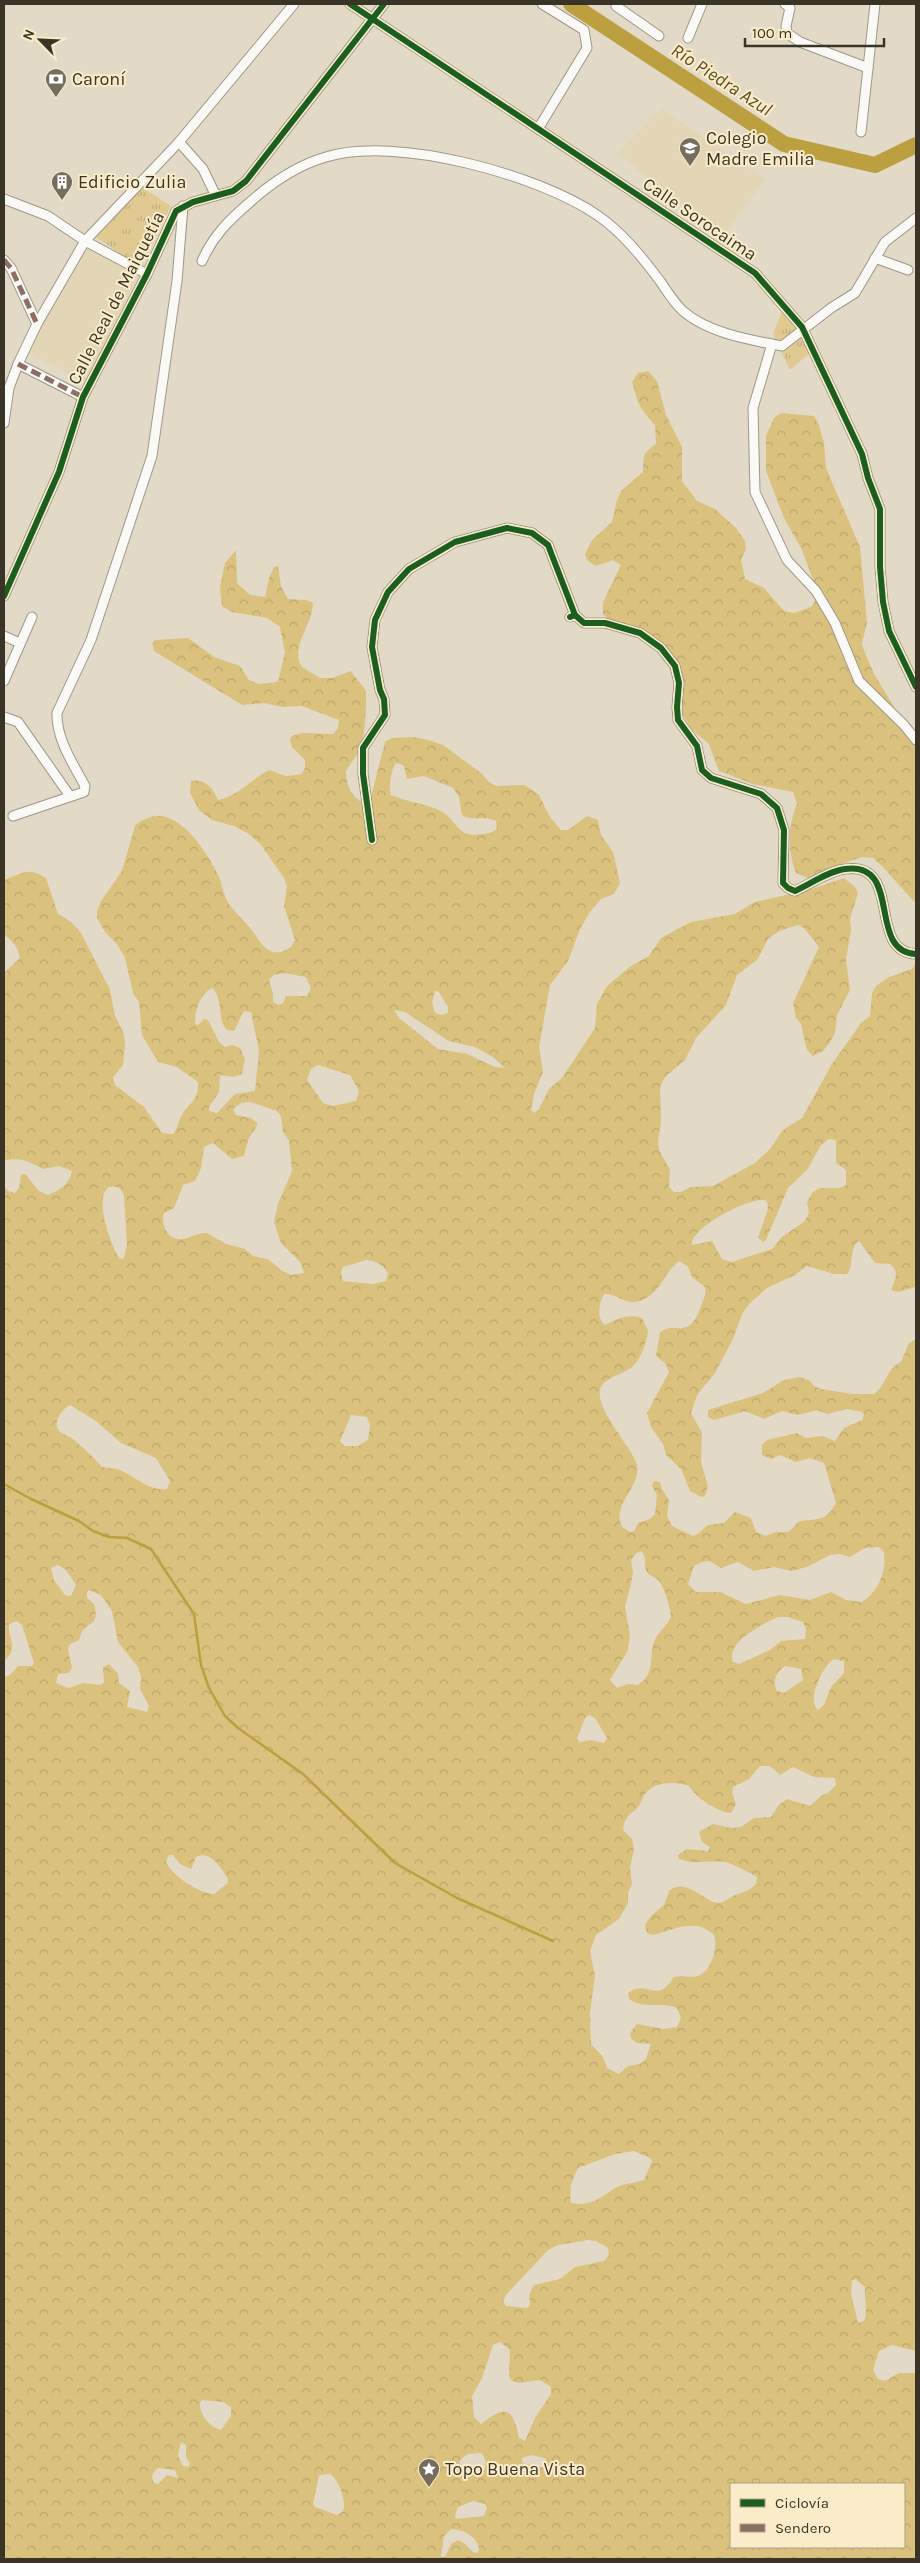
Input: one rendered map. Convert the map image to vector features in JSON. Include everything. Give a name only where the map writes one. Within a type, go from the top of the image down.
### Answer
[{"type":"street","name":"Calle Real de Maiquetía","points":[[4,423],[9,388],[18,364],[37,324],[85,240],[148,171],[179,142],[294,4]]},
{"type":"street","name":"Calle Sorocaima","points":[[350,4],[755,273],[804,331],[862,454],[868,478],[880,509],[880,567],[885,612],[894,642],[916,687]]},
{"type":"street","name":"Calle Real de Maiquetía","points":[[4,596],[59,472],[83,397],[148,274],[176,211],[183,206],[215,194],[233,191],[246,182],[384,4]]},
{"type":"street","points":[[538,130],[588,48],[584,30],[542,4]]},
{"type":"street","points":[[617,4],[616,6],[658,36]]},
{"type":"street","points":[[688,38],[702,4]]},
{"type":"street","points":[[785,4],[790,8],[786,26],[788,33],[800,42],[868,68]]},
{"type":"street","points":[[861,132],[875,4]]},
{"type":"street","points":[[179,142],[203,169],[215,194]]},
{"type":"street","points":[[202,261],[218,232],[231,218],[265,188],[314,161],[328,156],[372,150],[424,153],[484,168],[576,202],[599,216],[630,246],[643,259],[682,310],[698,322],[719,330],[782,346],[804,331],[831,308],[856,293],[885,242],[916,218]]},
{"type":"street","points":[[4,199],[48,216],[85,240],[148,274]]},
{"type":"street","points":[[13,816],[84,792],[85,786],[56,724],[56,713],[91,640],[152,456],[176,281],[183,206]]},
{"type":"street","points":[[875,258],[908,270]]},
{"type":"street","points":[[4,260],[11,268],[37,324]]},
{"type":"street","points":[[772,344],[753,408],[755,492],[787,560],[816,592],[835,624],[859,681],[904,725],[916,740]]},
{"type":"street","points":[[18,364],[83,397]]},
{"type":"street","points":[[372,840],[363,774],[363,748],[385,715],[384,699],[378,683],[372,647],[375,620],[388,592],[409,569],[455,542],[507,528],[532,533],[548,544],[573,616],[584,623],[605,623],[640,633],[661,648],[675,666],[679,683],[678,720],[697,746],[702,770],[711,778],[761,794],[777,808],[784,830],[783,883],[795,891],[842,869],[858,868],[867,872],[877,882],[891,938],[896,946],[906,954],[916,954]]},
{"type":"street","points":[[4,682],[32,617]]},
{"type":"street","points":[[4,636],[20,643]]},
{"type":"street","points":[[4,717],[18,722],[70,796]]},
{"type":"shaded area","name":"Colegio Madre Emilia","points":[[661,108],[766,180],[722,236],[617,153]]},
{"type":"shaded area","points":[[83,247],[139,275],[86,381],[27,353]]},
{"type":"green space","points":[[143,188],[171,206],[144,260],[137,264],[94,236]]},
{"type":"green space","points":[[783,309],[798,327],[810,353],[790,370],[773,334]]},
{"type":"green space","points":[[648,371],[657,381],[666,415],[682,447],[682,481],[697,501],[715,509],[736,528],[745,541],[746,549],[741,560],[745,579],[764,588],[784,611],[794,613],[811,607],[819,595],[802,550],[784,518],[766,471],[766,436],[774,418],[781,413],[814,416],[819,425],[824,443],[826,468],[860,547],[867,623],[862,643],[863,648],[874,674],[916,743],[916,904],[873,858],[862,857],[844,863],[830,872],[810,879],[796,873],[790,847],[790,829],[797,804],[793,792],[753,784],[719,771],[709,744],[691,729],[681,712],[674,663],[634,627],[608,619],[603,614],[603,602],[621,565],[613,560],[596,566],[587,560],[585,554],[592,540],[612,522],[617,500],[622,490],[643,472],[646,453],[656,444],[655,425],[640,405],[632,382],[638,373]]},
{"type":"green space","points":[[236,550],[237,583],[250,595],[265,597],[269,578],[274,567],[278,566],[281,586],[288,599],[306,600],[313,603],[298,652],[302,667],[320,678],[332,678],[351,671],[366,694],[361,748],[346,771],[350,790],[360,801],[365,804],[370,801],[385,742],[392,738],[414,737],[443,745],[481,773],[490,783],[497,786],[525,785],[539,795],[550,817],[561,830],[568,830],[587,816],[598,820],[601,835],[613,852],[620,883],[614,894],[601,899],[590,912],[580,929],[568,961],[550,985],[539,1047],[543,1072],[534,1094],[531,1110],[534,1113],[539,1109],[549,1089],[562,1078],[595,1028],[597,1004],[607,986],[631,966],[649,956],[661,938],[691,922],[735,914],[755,902],[812,889],[844,878],[855,887],[858,893],[850,919],[851,930],[846,960],[850,990],[837,1015],[835,1033],[823,1051],[813,1056],[807,1050],[801,1024],[796,1018],[793,1003],[819,947],[804,928],[798,925],[779,931],[768,939],[757,960],[737,975],[726,1005],[696,1038],[685,1060],[665,1077],[660,1087],[661,1122],[658,1141],[659,1150],[670,1170],[669,1187],[674,1192],[681,1192],[691,1187],[713,1186],[755,1163],[770,1149],[783,1130],[802,1118],[832,1064],[861,1023],[870,1016],[872,993],[876,986],[889,977],[912,969],[916,962],[915,1287],[898,1292],[891,1290],[896,1276],[895,1270],[890,1264],[875,1263],[859,1241],[852,1252],[851,1266],[847,1274],[834,1274],[807,1266],[795,1275],[767,1288],[749,1304],[742,1314],[733,1339],[715,1373],[697,1395],[691,1413],[702,1433],[701,1463],[708,1486],[705,1496],[701,1497],[690,1491],[681,1469],[666,1455],[663,1444],[651,1427],[647,1413],[669,1372],[665,1363],[656,1356],[660,1333],[665,1329],[681,1328],[691,1324],[696,1317],[706,1292],[705,1287],[692,1277],[688,1267],[680,1261],[674,1265],[656,1290],[643,1300],[630,1302],[604,1294],[599,1314],[605,1325],[623,1317],[642,1318],[648,1331],[643,1350],[636,1363],[605,1382],[600,1390],[600,1398],[608,1417],[636,1462],[636,1478],[620,1510],[622,1527],[630,1532],[634,1531],[638,1523],[650,1519],[655,1514],[657,1495],[652,1486],[654,1481],[660,1482],[669,1500],[667,1516],[672,1526],[693,1536],[708,1525],[724,1523],[735,1512],[751,1518],[756,1532],[766,1536],[775,1532],[789,1532],[798,1522],[824,1517],[832,1510],[836,1503],[824,1463],[810,1458],[796,1462],[780,1455],[771,1459],[762,1455],[762,1445],[767,1440],[797,1433],[806,1438],[822,1436],[835,1441],[844,1428],[862,1420],[864,1415],[862,1412],[847,1409],[827,1414],[817,1410],[798,1415],[782,1411],[764,1419],[745,1411],[714,1420],[708,1417],[708,1410],[763,1393],[784,1380],[800,1377],[821,1389],[852,1394],[874,1394],[882,1386],[892,1368],[901,1362],[909,1343],[916,1339],[916,2351],[892,2345],[879,2351],[873,2370],[878,2379],[885,2381],[899,2373],[916,2373],[916,2559],[4,2559],[4,1677],[10,1675],[18,1666],[32,1666],[34,1663],[22,1625],[17,1621],[9,1624],[12,1647],[9,1656],[4,1661],[4,1186],[8,1191],[15,1193],[19,1188],[21,1174],[25,1174],[39,1191],[48,1195],[64,1186],[69,1180],[72,1171],[59,1166],[43,1169],[14,1159],[4,1161],[4,973],[20,958],[15,945],[4,935],[4,880],[25,872],[34,872],[46,878],[58,914],[71,922],[81,933],[110,990],[115,1016],[124,1034],[125,1044],[123,1065],[113,1077],[115,1085],[144,1107],[162,1133],[173,1134],[182,1115],[197,1093],[198,1082],[177,1067],[158,1062],[142,1035],[139,1002],[133,993],[125,958],[97,918],[97,911],[101,901],[122,871],[135,826],[140,821],[161,816],[181,825],[199,844],[217,873],[229,904],[262,945],[271,952],[283,951],[291,947],[295,940],[284,906],[287,886],[284,878],[261,845],[249,834],[234,826],[212,820],[199,810],[190,793],[191,781],[196,780],[208,785],[218,800],[232,795],[269,770],[286,776],[302,774],[305,768],[305,760],[292,747],[290,740],[292,736],[303,733],[333,734],[338,728],[339,720],[302,706],[282,707],[264,703],[242,705],[154,651],[152,643],[155,640],[188,638],[214,657],[240,666],[249,680],[259,684],[278,682],[285,653],[280,627],[267,618],[232,612],[222,606],[220,587],[225,563]],"holes":[[[398,763],[404,766],[407,779],[424,776],[453,788],[459,797],[462,815],[470,818],[491,819],[496,821],[497,828],[492,832],[474,835],[467,834],[439,810],[391,795],[391,775],[395,764]],[[284,973],[306,977],[311,988],[307,996],[286,996],[283,1003],[279,1005],[273,1002],[269,980],[274,975]],[[213,988],[218,1000],[222,1022],[227,1030],[234,1031],[244,1011],[251,1012],[259,1051],[255,1091],[235,1094],[217,1113],[209,1111],[209,1107],[219,1092],[220,1075],[233,1077],[242,1074],[245,1059],[240,1048],[232,1045],[225,1047],[219,1042],[208,1020],[204,1019],[198,1025],[195,1024],[196,1014],[202,998],[208,990]],[[435,991],[439,992],[448,1007],[448,1013],[442,1015],[435,1013],[432,1002]],[[394,1010],[405,1012],[449,1041],[475,1047],[493,1057],[505,1068],[495,1067],[467,1054],[438,1049],[399,1018]],[[318,1065],[350,1075],[359,1091],[356,1101],[333,1106],[323,1103],[307,1080],[311,1069]],[[250,1102],[277,1111],[281,1116],[283,1131],[289,1141],[292,1171],[278,1204],[274,1222],[281,1243],[301,1263],[304,1273],[291,1275],[281,1270],[268,1259],[253,1256],[245,1249],[226,1244],[207,1233],[176,1239],[167,1232],[163,1220],[164,1213],[174,1208],[183,1185],[195,1181],[201,1168],[204,1147],[213,1143],[232,1159],[244,1156],[248,1140],[258,1124],[251,1118],[236,1115],[233,1109],[241,1103]],[[829,1139],[836,1140],[836,1163],[846,1170],[846,1185],[840,1188],[820,1188],[813,1192],[807,1202],[809,1213],[805,1221],[782,1237],[772,1249],[732,1262],[722,1259],[712,1241],[692,1245],[694,1238],[711,1222],[737,1207],[760,1200],[767,1201],[768,1209],[758,1238],[763,1242],[766,1240],[788,1188],[807,1170],[821,1145]],[[109,1187],[120,1189],[124,1196],[127,1245],[124,1258],[120,1259],[116,1253],[108,1233],[103,1211],[103,1201]],[[366,1260],[373,1261],[383,1267],[388,1273],[386,1281],[372,1284],[343,1281],[341,1272],[343,1267]],[[70,1405],[96,1421],[121,1443],[156,1458],[170,1481],[167,1489],[154,1488],[120,1470],[102,1467],[73,1439],[59,1431],[57,1420],[64,1409]],[[351,1415],[367,1417],[370,1425],[368,1440],[358,1446],[345,1446],[340,1441]],[[879,1547],[884,1552],[883,1574],[873,1593],[862,1602],[846,1600],[831,1592],[810,1600],[780,1595],[746,1604],[720,1592],[696,1592],[688,1584],[694,1566],[706,1561],[721,1568],[738,1562],[754,1571],[774,1567],[791,1571],[807,1567],[830,1555],[840,1554],[850,1557],[865,1548]],[[641,1551],[645,1558],[647,1572],[658,1580],[663,1587],[671,1617],[655,1639],[649,1670],[644,1681],[638,1685],[628,1684],[617,1688],[610,1680],[627,1652],[630,1637],[625,1606],[633,1573],[631,1561],[635,1554]],[[58,1565],[66,1570],[76,1585],[71,1596],[65,1595],[54,1580],[51,1568]],[[89,1590],[101,1595],[112,1611],[118,1642],[138,1667],[141,1677],[140,1689],[149,1706],[147,1712],[127,1707],[130,1691],[119,1683],[118,1674],[109,1664],[103,1667],[104,1682],[101,1685],[83,1683],[69,1688],[56,1683],[58,1674],[69,1673],[72,1667],[68,1650],[70,1644],[79,1640],[82,1631],[94,1620],[96,1615],[94,1604],[87,1598]],[[778,1617],[788,1617],[803,1622],[806,1629],[805,1639],[781,1641],[770,1650],[739,1664],[733,1662],[732,1655],[740,1641],[764,1624]],[[834,1659],[844,1661],[844,1673],[831,1687],[824,1705],[818,1710],[814,1699],[817,1683]],[[785,1666],[801,1669],[803,1680],[784,1693],[777,1691],[775,1684],[779,1671]],[[589,1715],[595,1718],[607,1738],[604,1743],[590,1740],[580,1742],[577,1739],[585,1718]],[[760,1766],[770,1766],[780,1775],[793,1767],[814,1777],[835,1778],[836,1785],[810,1806],[787,1799],[779,1805],[771,1817],[754,1818],[741,1827],[731,1828],[713,1824],[699,1832],[702,1842],[710,1847],[708,1851],[687,1849],[678,1855],[678,1858],[689,1862],[727,1863],[757,1877],[756,1884],[749,1890],[718,1903],[688,1888],[675,1887],[669,1891],[664,1905],[651,1916],[645,1925],[647,1933],[653,1935],[684,1926],[699,1927],[714,1935],[715,1952],[703,1974],[692,1977],[674,1977],[662,1990],[641,1988],[628,1993],[629,1999],[640,2004],[665,2005],[677,2008],[681,2018],[677,2027],[664,2029],[637,2024],[630,2033],[631,2037],[632,2040],[638,2043],[651,2044],[646,2059],[640,2064],[628,2066],[619,2074],[607,2068],[603,2057],[591,2044],[590,2012],[595,1976],[590,1951],[596,1935],[619,1919],[628,1903],[628,1893],[632,1884],[630,1867],[634,1850],[632,1839],[623,1830],[625,1822],[649,1790],[659,1784],[678,1783],[689,1786],[696,1795],[708,1804],[726,1812],[731,1813],[736,1804],[732,1793],[733,1787],[749,1779]],[[169,1855],[173,1855],[180,1864],[191,1869],[196,1857],[201,1855],[215,1861],[228,1879],[228,1883],[214,1894],[208,1893],[186,1883],[173,1872],[166,1861]],[[634,2151],[650,2158],[652,2161],[644,2180],[617,2187],[601,2198],[589,2203],[577,2204],[570,2202],[571,2184],[578,2168],[615,2154]],[[588,2240],[596,2241],[608,2248],[609,2255],[604,2261],[575,2267],[560,2279],[534,2285],[529,2295],[530,2305],[527,2308],[506,2306],[503,2301],[506,2295],[548,2250],[558,2245]],[[855,2279],[865,2287],[866,2313],[864,2321],[858,2323],[851,2294],[852,2281]],[[500,2342],[510,2350],[509,2376],[512,2381],[519,2383],[540,2380],[551,2387],[551,2394],[535,2418],[525,2441],[519,2438],[514,2420],[507,2412],[497,2414],[481,2424],[474,2417],[472,2396],[482,2378],[493,2345]],[[202,2400],[223,2402],[231,2407],[231,2416],[221,2430],[209,2423],[201,2411],[200,2403]],[[181,2442],[186,2445],[186,2457],[190,2464],[188,2467],[183,2466],[178,2456]],[[481,2453],[486,2462],[483,2472],[464,2476],[459,2473],[460,2460],[468,2454]],[[531,2455],[545,2458],[548,2466],[545,2468],[522,2463],[522,2458]],[[158,2468],[175,2470],[178,2478],[167,2475],[158,2484],[153,2481],[153,2473]],[[330,2474],[339,2486],[343,2497],[343,2511],[337,2515],[315,2507],[313,2504],[319,2475]],[[473,2501],[485,2504],[487,2508],[484,2516],[456,2519],[455,2515],[458,2507]],[[451,2529],[465,2532],[473,2537],[478,2544],[478,2553],[473,2552],[458,2540],[451,2544],[445,2557],[441,2557],[444,2536]]]},
{"type":"waterway","name":"Río Piedra Azul","points":[[571,4],[784,144],[875,165],[916,145]]},
{"type":"waterway","points":[[4,1484],[31,1499],[79,1521],[93,1531],[109,1537],[127,1538],[151,1549],[194,1614],[201,1665],[209,1688],[225,1716],[238,1728],[303,1774],[395,1863],[457,1898],[553,1941]]},
{"type":"marked path","points":[[4,260],[11,268],[37,324]]},
{"type":"marked path","points":[[18,364],[83,397]]},
{"type":"cycle path","points":[[350,4],[755,273],[802,327],[862,454],[868,478],[880,509],[880,567],[883,602],[889,631],[916,687]]},
{"type":"cycle path","points":[[4,596],[59,472],[83,397],[147,274],[176,211],[193,202],[233,191],[246,181],[384,4]]},
{"type":"cycle path","points":[[372,840],[363,774],[363,748],[385,715],[384,699],[380,690],[372,647],[375,620],[388,592],[409,569],[455,542],[507,528],[532,533],[548,545],[575,615]]},
{"type":"cycle path","points":[[570,617],[575,615],[584,623],[605,623],[640,633],[661,648],[675,666],[679,683],[678,720],[697,746],[702,770],[711,778],[761,794],[777,808],[784,830],[783,883],[788,888],[795,891],[839,870],[863,870],[874,879],[880,892],[892,939],[901,949],[916,954]]},
{"type":"place","name":"Caroní","points":[[56,98]]},
{"type":"place","name":"Colegio Madre Emilia","points":[[690,167]]},
{"type":"place","name":"Edificio Zulia","points":[[62,201]]},
{"type":"place","name":"Topo Buena Vista","points":[[429,2488]]}]
